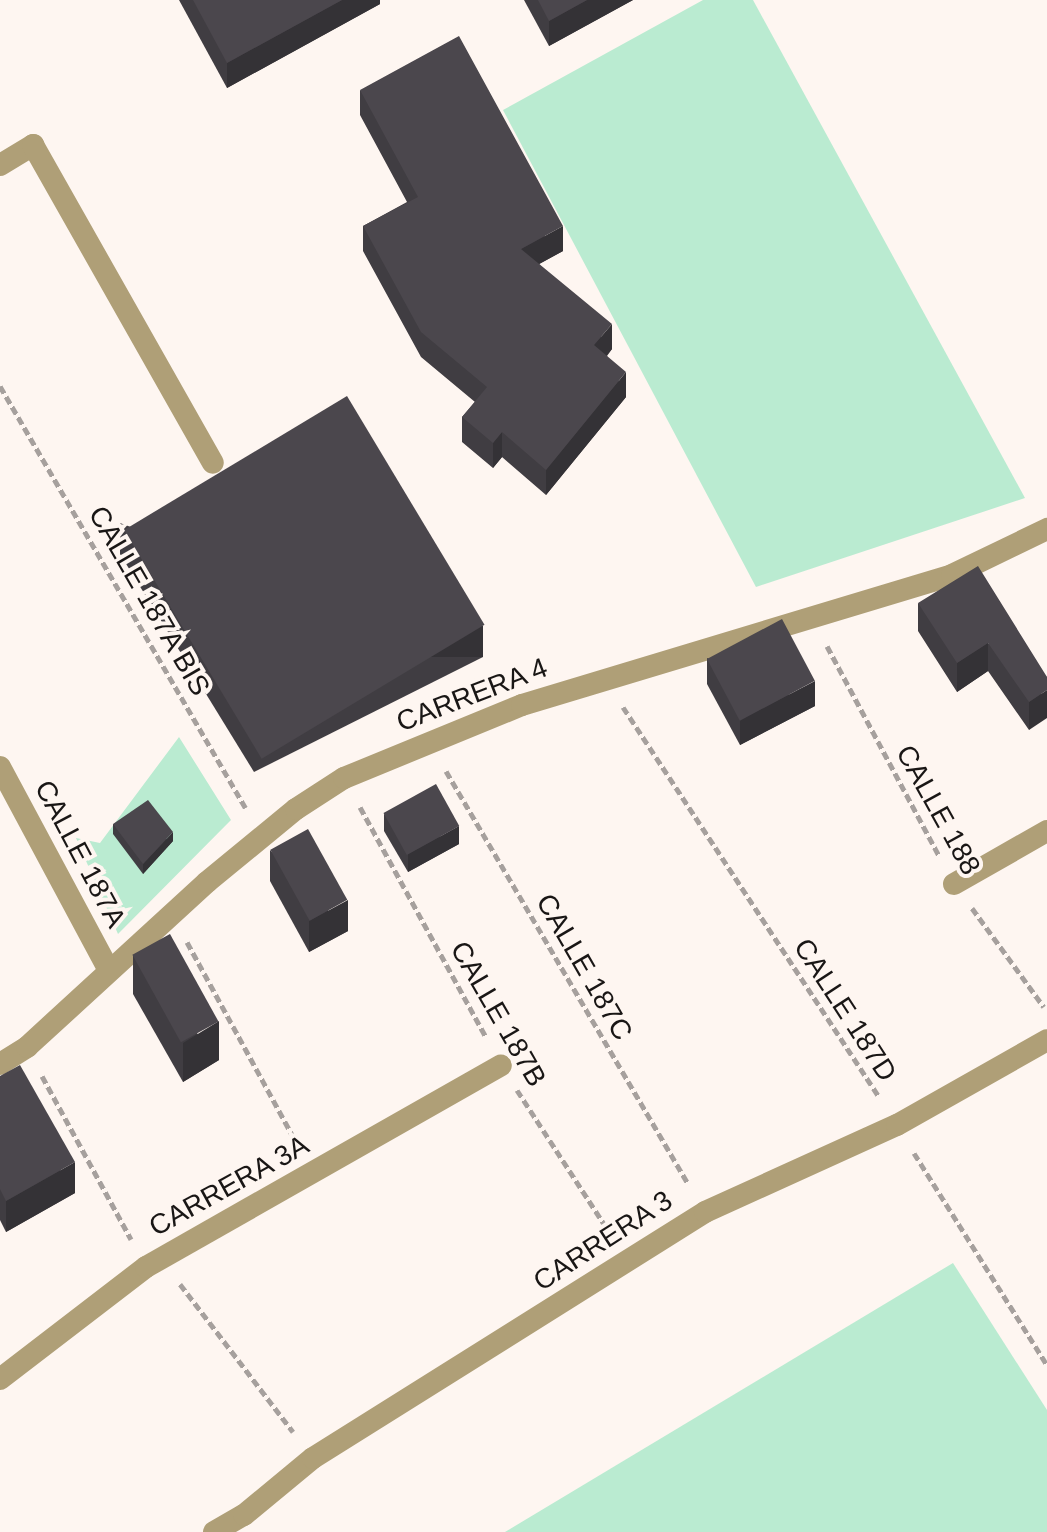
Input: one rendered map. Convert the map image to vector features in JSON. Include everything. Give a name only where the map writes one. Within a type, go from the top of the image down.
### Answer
[{"type":"street","points":[[0,165],[33,145],[213,463]]},
{"type":"street","name":"CARRERA 4","points":[[0,1064],[27,1047],[108,968],[171,913],[263,837],[344,778],[522,705],[952,575],[1047,529]]},
{"type":"street","name":"CALLE 187A","points":[[0,767],[108,968]]},
{"type":"street","points":[[954,884],[1047,831]]},
{"type":"street","name":"CARRERA 3","points":[[214,1532],[244,1515],[313,1458],[705,1212],[897,1125],[1047,1040]]},
{"type":"street","name":"CARRERA 3A","points":[[0,1379],[153,1263],[501,1065]]},
{"type":"path","name":"CALLE 187A BIS","points":[[0,386],[263,837]]},
{"type":"path","name":"CALLE 188","points":[[812,617],[954,884],[1047,1011]]},
{"type":"path","name":"CALLE 187D","points":[[605,680],[897,1125],[1047,1365]]},
{"type":"path","name":"CALLE 187C","points":[[430,743],[705,1212]]},
{"type":"path","name":"CALLE 187B","points":[[344,778],[501,1065],[629,1262]]},
{"type":"path","points":[[171,913],[313,1173]]},
{"type":"path","points":[[27,1047],[153,1263],[313,1458]]},
{"type":"green space","points":[[703,0],[753,0],[1025,498],[756,587],[503,110]]},
{"type":"green space","points":[[179,737],[231,820],[118,934],[76,838],[100,843]]},
{"type":"green space","points":[[953,1263],[1047,1410],[1047,1532],[505,1532]]},
{"type":"building","points":[[193,0],[342,0],[227,63]]},
{"type":"building","points":[[538,0],[587,0],[549,21]]},
{"type":"building","points":[[459,36],[563,226],[521,249],[612,324],[594,345],[626,372],[546,470],[502,432],[493,443],[462,417],[487,387],[421,332],[363,226],[418,197],[360,90]]},
{"type":"building","points":[[347,396],[485,625],[262,759],[124,530]]},
{"type":"building","points":[[978,566],[1047,677],[1047,690],[1029,702],[988,643],[957,663],[918,603]]},
{"type":"building","points":[[782,619],[815,681],[740,721],[707,659]]},
{"type":"building","points":[[436,784],[459,826],[407,855],[384,813]]},
{"type":"building","points":[[148,800],[173,832],[143,864],[113,824]]},
{"type":"building","points":[[308,829],[347,900],[310,921],[270,850]]},
{"type":"building","points":[[170,934],[218,1021],[181,1042],[132,955]]},
{"type":"building","points":[[20,1065],[75,1162],[6,1201],[0,1189],[0,1076]]}]
